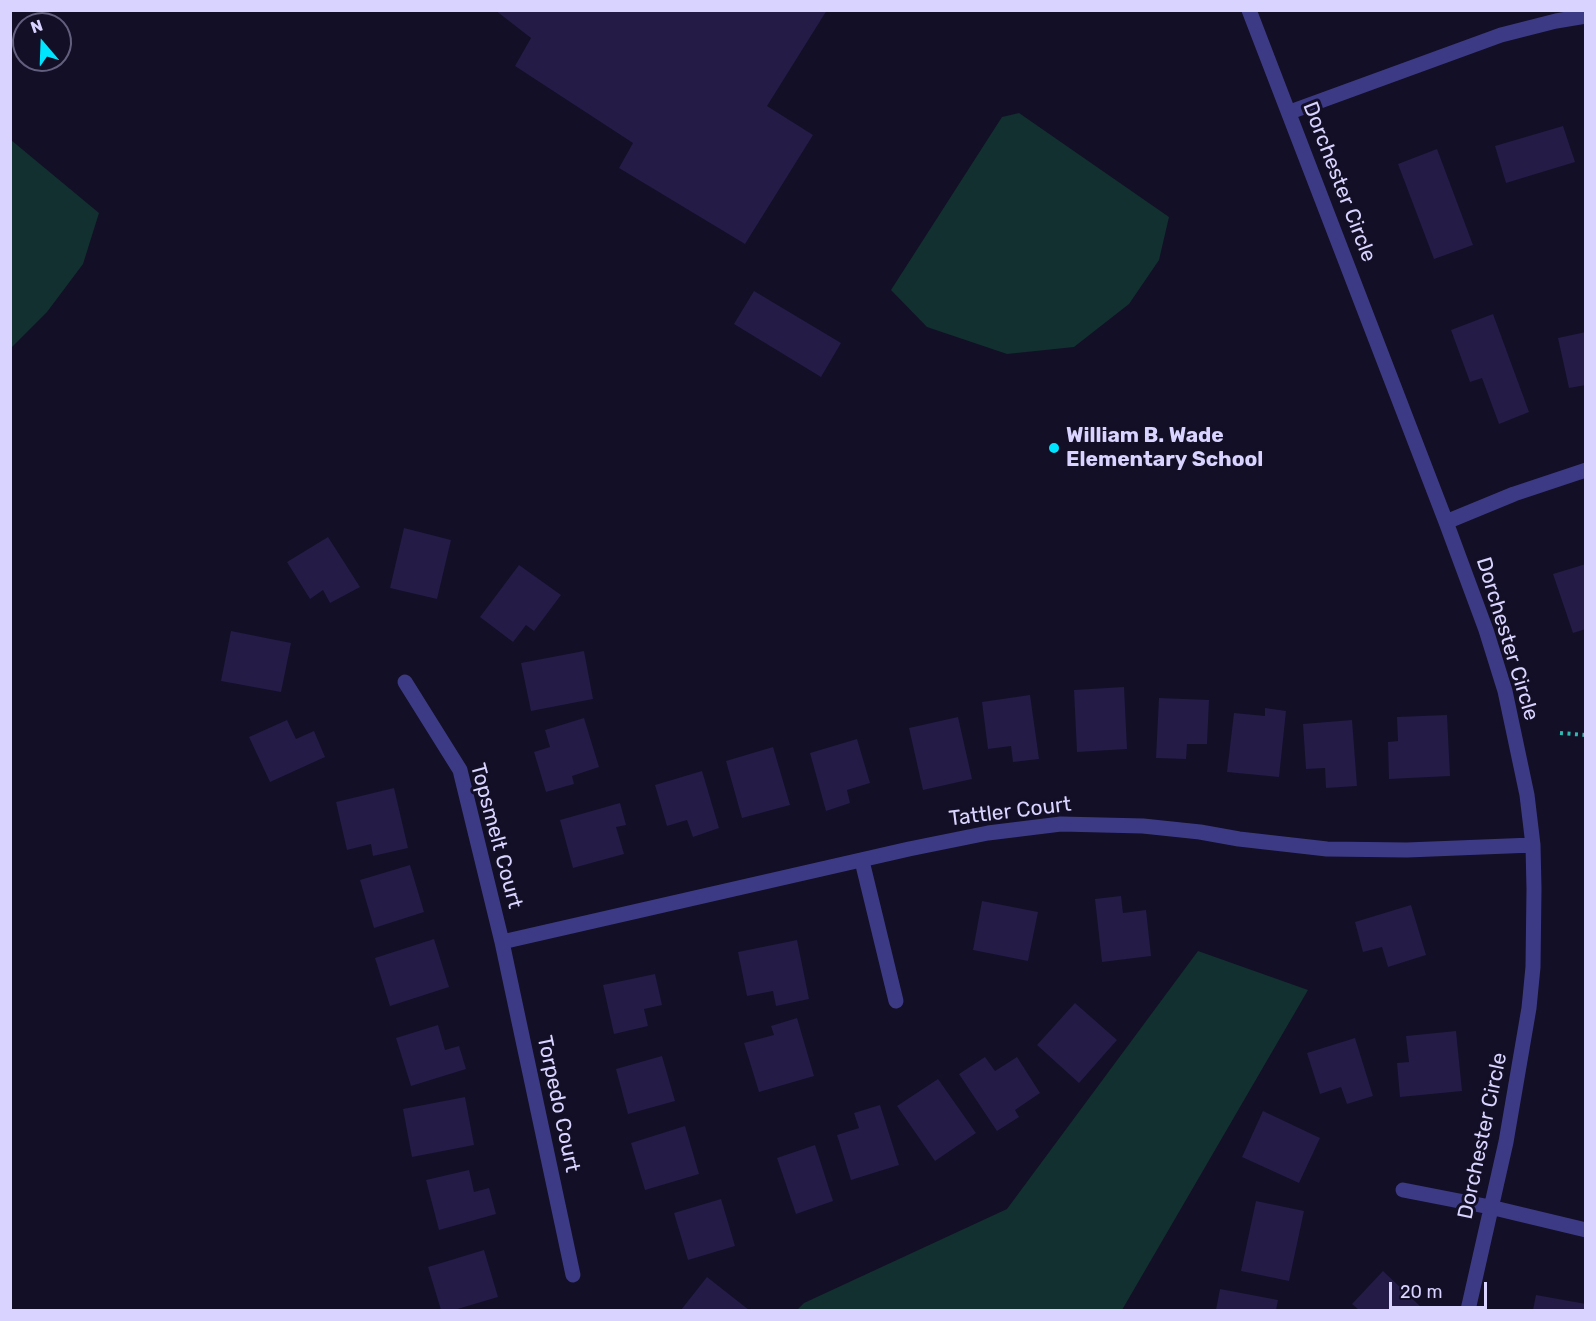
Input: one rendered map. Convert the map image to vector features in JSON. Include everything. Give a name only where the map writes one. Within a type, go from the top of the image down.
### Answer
[{"type":"street","name":"Dorchester Circle","points":[[1249,10],[1446,522],[1505,691],[1527,795],[1533,845],[1534,936],[1530,1008],[1506,1142],[1468,1311]]},
{"type":"street","points":[[1290,112],[1501,35],[1586,15]]},
{"type":"street","points":[[1446,522],[1514,494],[1586,470]]},
{"type":"street","name":"Topsmelt Court","points":[[405,682],[460,770],[502,942]]},
{"type":"street","name":"Tattler Court","points":[[502,942],[988,833],[1061,824],[1143,826],[1327,849],[1407,850],[1533,845]]},
{"type":"street","points":[[862,861],[896,1001]]},
{"type":"street","name":"Torpedo Court","points":[[502,942],[573,1275]]},
{"type":"street","points":[[1403,1190],[1491,1207],[1586,1230]]},
{"type":"path","points":[[1560,733],[1586,735]]},
{"type":"green space","points":[[1019,113],[1169,217],[1159,260],[1129,304],[1074,347],[1007,354],[927,327],[891,290],[1002,117]]},
{"type":"green space","points":[[11,140],[99,213],[83,264],[47,312],[11,348]]},
{"type":"green space","points":[[1198,951],[1308,990],[1122,1310],[797,1310],[804,1303],[1007,1209]]},
{"type":"building","points":[[495,10],[827,10],[767,106],[813,135],[745,244],[619,168],[633,143],[515,66],[531,38]]},
{"type":"building","points":[[1563,126],[1575,162],[1506,183],[1495,146]]},
{"type":"building","points":[[1437,149],[1473,245],[1434,259],[1398,164]]},
{"type":"building","points":[[754,291],[841,343],[821,377],[734,324]]},
{"type":"building","points":[[1493,314],[1529,412],[1499,424],[1482,378],[1470,382],[1451,330]]},
{"type":"building","points":[[1586,332],[1586,385],[1569,388],[1558,338]]},
{"type":"building","points":[[404,528],[451,540],[437,599],[390,588]]},
{"type":"building","points":[[328,537],[360,587],[330,603],[323,590],[310,599],[287,562]]},
{"type":"building","points":[[1586,564],[1586,629],[1573,633],[1553,574]]},
{"type":"building","points":[[519,565],[561,595],[534,631],[526,625],[513,642],[480,617]]},
{"type":"building","points":[[231,631],[291,643],[281,692],[221,681]]},
{"type":"building","points":[[584,651],[593,699],[531,711],[521,663]]},
{"type":"building","points":[[1124,687],[1127,749],[1077,752],[1074,690]]},
{"type":"building","points":[[1030,695],[1039,759],[1013,762],[1011,746],[988,749],[982,702]]},
{"type":"building","points":[[1159,698],[1209,700],[1207,744],[1187,744],[1186,759],[1156,758]]},
{"type":"building","points":[[1265,708],[1286,711],[1279,777],[1227,772],[1234,713],[1265,716]]},
{"type":"building","points":[[1447,715],[1450,776],[1389,779],[1388,742],[1398,741],[1397,717]]},
{"type":"building","points":[[958,717],[972,779],[923,790],[909,728]]},
{"type":"building","points":[[584,718],[599,767],[572,776],[574,784],[546,792],[534,752],[550,747],[545,730]]},
{"type":"building","points":[[287,720],[296,739],[314,731],[325,757],[270,782],[249,737]]},
{"type":"building","points":[[1352,720],[1357,786],[1326,788],[1325,768],[1306,769],[1303,724]]},
{"type":"building","points":[[857,739],[870,783],[847,790],[850,803],[826,811],[810,753]]},
{"type":"building","points":[[773,747],[790,805],[742,818],[726,761]]},
{"type":"building","points":[[702,771],[719,828],[693,837],[687,820],[667,826],[655,785]]},
{"type":"building","points":[[394,788],[408,848],[373,856],[371,844],[347,850],[336,802]]},
{"type":"building","points":[[620,803],[626,825],[616,827],[624,854],[573,868],[560,820]]},
{"type":"building","points":[[410,865],[424,912],[374,928],[360,880]]},
{"type":"building","points":[[1121,896],[1123,913],[1146,910],[1151,956],[1102,962],[1095,899]]},
{"type":"building","points":[[982,901],[1038,912],[1028,961],[973,950]]},
{"type":"building","points":[[1411,905],[1426,955],[1388,967],[1382,947],[1363,952],[1355,922]]},
{"type":"building","points":[[434,939],[449,987],[390,1006],[375,958]]},
{"type":"building","points":[[797,940],[809,999],[776,1006],[773,991],[747,996],[738,952]]},
{"type":"building","points":[[655,974],[662,1005],[644,1009],[648,1026],[614,1034],[603,985]]},
{"type":"building","points":[[1075,1003],[1117,1040],[1079,1083],[1037,1045]]},
{"type":"building","points":[[797,1018],[814,1076],[759,1092],[744,1043],[774,1035],[771,1026]]},
{"type":"building","points":[[438,1025],[445,1050],[459,1046],[466,1069],[411,1086],[396,1038]]},
{"type":"building","points":[[1456,1031],[1462,1091],[1400,1097],[1397,1063],[1409,1062],[1406,1036]]},
{"type":"building","points":[[1355,1038],[1373,1096],[1347,1104],[1341,1087],[1320,1094],[1307,1053]]},
{"type":"building","points":[[662,1056],[675,1101],[628,1114],[616,1069]]},
{"type":"building","points":[[985,1057],[995,1071],[1017,1057],[1040,1093],[1015,1110],[1019,1117],[997,1131],[959,1074]]},
{"type":"building","points":[[938,1079],[976,1133],[935,1161],[897,1106]]},
{"type":"building","points":[[465,1097],[474,1145],[412,1157],[403,1109]]},
{"type":"building","points":[[880,1105],[899,1165],[851,1180],[837,1135],[859,1128],[854,1113]]},
{"type":"building","points":[[1263,1111],[1320,1138],[1299,1183],[1242,1157]]},
{"type":"building","points":[[685,1126],[699,1174],[645,1190],[631,1143]]},
{"type":"building","points":[[815,1145],[833,1201],[796,1214],[777,1158]]},
{"type":"building","points":[[469,1170],[474,1192],[489,1188],[496,1214],[439,1230],[426,1180]]},
{"type":"building","points":[[721,1199],[735,1246],[688,1260],[674,1213]]},
{"type":"building","points":[[1256,1201],[1304,1211],[1289,1281],[1241,1271]]},
{"type":"building","points":[[484,1250],[498,1297],[454,1310],[441,1310],[428,1267]]},
{"type":"building","points":[[1383,1271],[1420,1306],[1416,1310],[1359,1310],[1352,1304]]},
{"type":"building","points":[[707,1277],[749,1310],[681,1310]]},
{"type":"building","points":[[1220,1289],[1278,1300],[1276,1310],[1216,1310]]},
{"type":"building","points":[[1536,1295],[1586,1304],[1586,1310],[1533,1310]]},
{"type":"place","name":"William B. Wade Elementary School","points":[[1054,448]]}]
